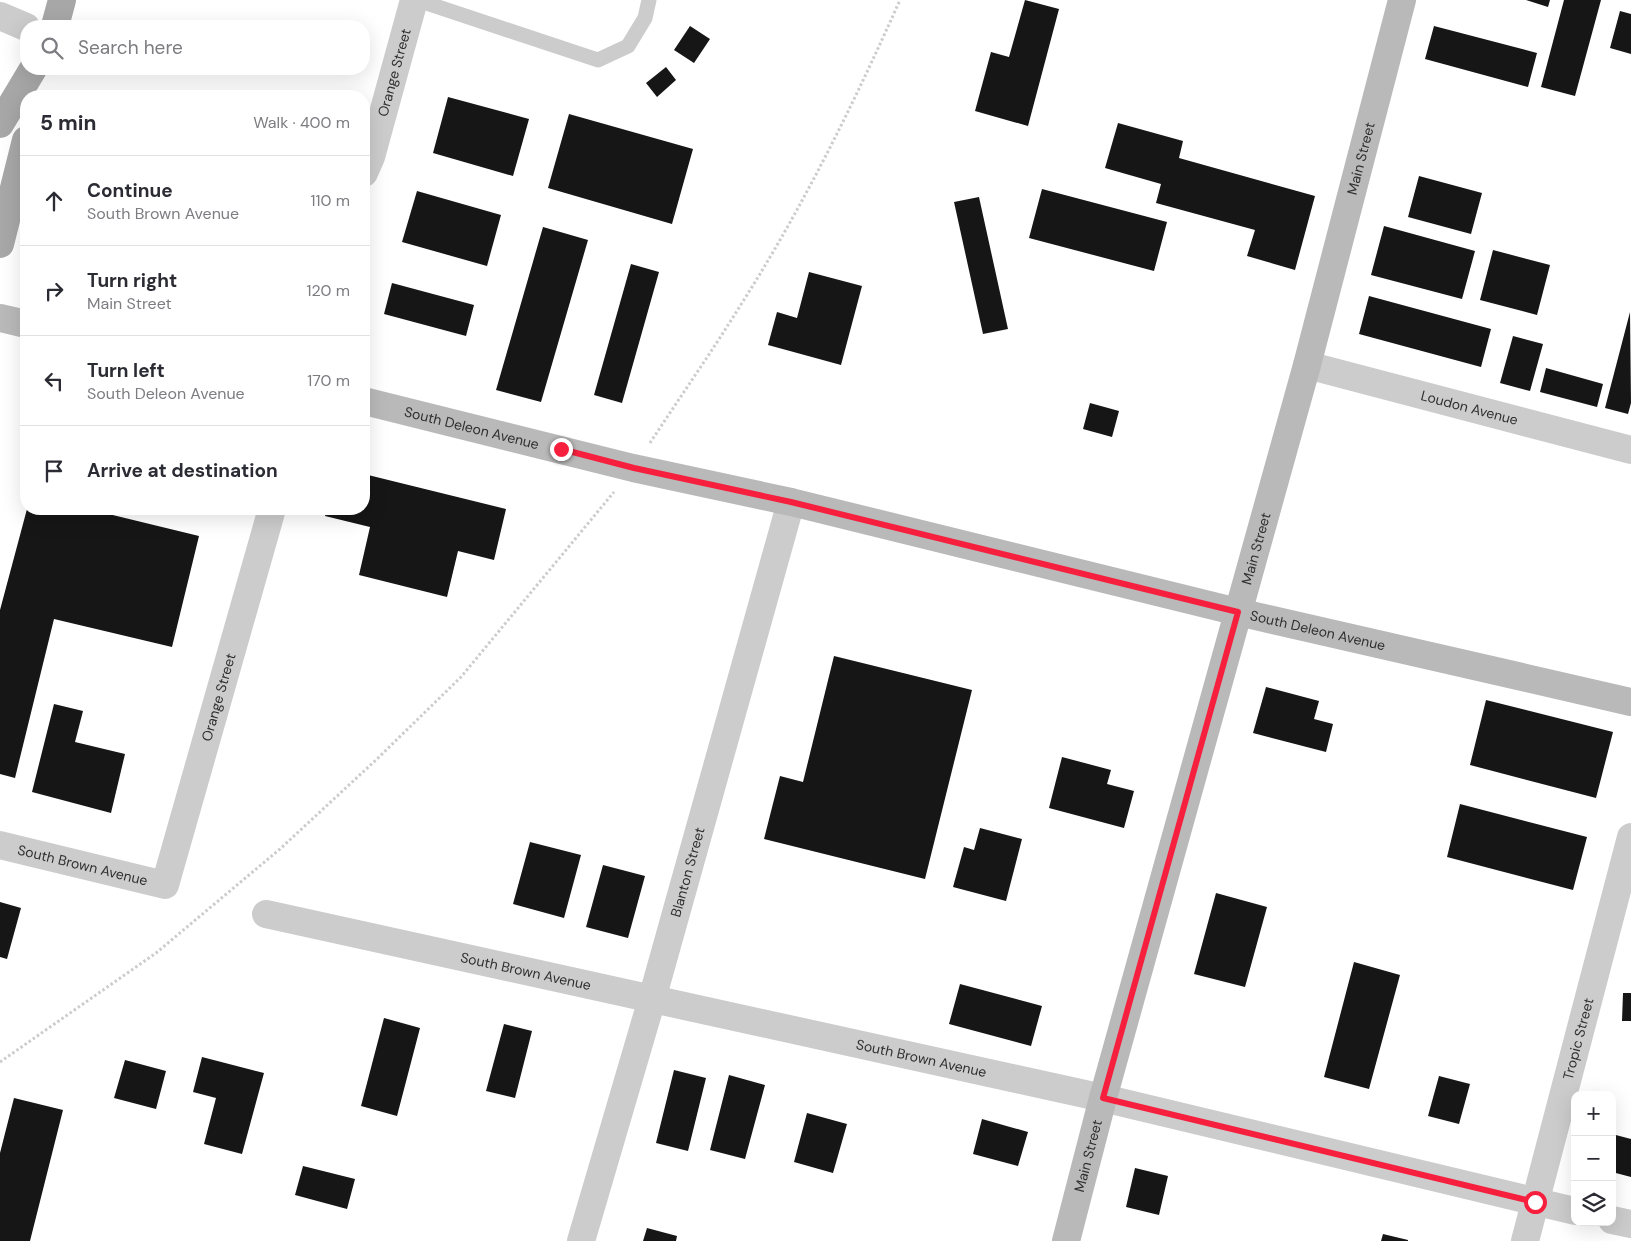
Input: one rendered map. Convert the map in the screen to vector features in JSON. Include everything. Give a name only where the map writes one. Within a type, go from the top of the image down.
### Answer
[{"type":"main road","points":[[57,20],[62,0]]},
{"type":"main road","points":[[20,90],[29,75]]},
{"type":"main road","points":[[39,90],[42,75]]},
{"type":"main road","points":[[0,124],[20,91]]},
{"type":"main road","points":[[0,244],[20,164]]},
{"type":"street","name":"Orange Street","points":[[370,159],[416,0]]},
{"type":"street","name":"Main Street","points":[[1066,1241],[1103,1098],[1307,365],[1402,0]]},
{"type":"street","points":[[0,16],[20,24]]},
{"type":"street","points":[[0,318],[20,323]]},
{"type":"street","name":"Loudon Avenue","points":[[1307,365],[1631,450]]},
{"type":"street","name":"South Deleon Avenue","points":[[370,402],[634,468],[791,502],[1238,612],[1631,702]]},
{"type":"street","name":"Blanton Street","points":[[580,1241],[652,999],[791,502]]},
{"type":"street","name":"Orange Street","points":[[165,885],[270,515]]},
{"type":"street","name":"Tropic Street","points":[[1525,1241],[1631,837]]},
{"type":"street","name":"South Brown Avenue","points":[[0,845],[165,885]]},
{"type":"street","name":"South Brown Avenue","points":[[266,914],[1103,1098],[1571,1210]]},
{"type":"street","points":[[1616,1221],[1631,1224]]},
{"type":"lane","points":[[416,0],[598,60],[628,46],[645,18],[649,0]]},
{"type":"path","points":[[645,451],[741,306],[819,170],[863,83],[900,0]]},
{"type":"path","points":[[0,1062],[81,1007],[163,947],[280,849],[378,759],[461,677],[612,494]]},
{"type":"building","points":[[1025,0],[1059,9],[1028,126],[975,111],[991,52],[1009,57]]},
{"type":"building","points":[[1526,0],[1550,0],[1548,7]]},
{"type":"building","points":[[1564,0],[1601,0],[1575,96],[1541,87]]},
{"type":"building","points":[[1620,11],[1631,14],[1631,54],[1610,48]]},
{"type":"building","points":[[690,26],[710,39],[694,63],[674,50]]},
{"type":"building","points":[[1434,26],[1537,53],[1528,87],[1425,59]]},
{"type":"building","points":[[666,67],[676,80],[657,97],[646,83]]},
{"type":"building","points":[[448,97],[529,119],[513,176],[433,153]]},
{"type":"building","points":[[569,114],[693,149],[672,224],[548,188]]},
{"type":"building","points":[[1118,123],[1183,141],[1179,158],[1315,196],[1295,270],[1247,256],[1255,230],[1156,203],[1161,184],[1105,168]]},
{"type":"building","points":[[1419,176],[1482,193],[1471,234],[1408,217]]},
{"type":"building","points":[[1042,189],[1167,222],[1154,271],[1029,238]]},
{"type":"building","points":[[417,191],[501,215],[487,266],[402,242]]},
{"type":"building","points":[[979,197],[1008,329],[983,334],[954,202]]},
{"type":"building","points":[[1384,226],[1475,251],[1462,299],[1371,275]]},
{"type":"building","points":[[543,227],[588,240],[541,402],[496,390]]},
{"type":"building","points":[[1493,250],[1550,265],[1537,315],[1480,300]]},
{"type":"building","points":[[631,264],[659,272],[622,403],[594,395]]},
{"type":"building","points":[[809,272],[862,286],[841,365],[768,345],[777,312],[797,318]]},
{"type":"building","points":[[392,283],[474,305],[466,336],[384,314]]},
{"type":"building","points":[[1369,296],[1491,329],[1481,367],[1359,334]]},
{"type":"building","points":[[1630,312],[1631,403],[1628,414],[1605,408]]},
{"type":"building","points":[[1513,336],[1543,344],[1530,391],[1500,383]]},
{"type":"building","points":[[1546,368],[1603,384],[1597,407],[1540,392]]},
{"type":"building","points":[[1090,403],[1119,411],[1112,437],[1083,429]]},
{"type":"building","points":[[370,475],[506,509],[494,560],[458,551],[447,597],[359,575],[370,527],[325,516],[370,515]]},
{"type":"building","points":[[25,515],[113,515],[199,536],[172,647],[54,619],[15,778],[0,774],[0,610]]},
{"type":"building","points":[[834,656],[972,690],[925,879],[764,839],[780,776],[803,782]]},
{"type":"building","points":[[1266,687],[1319,701],[1314,719],[1333,724],[1326,752],[1253,733]]},
{"type":"building","points":[[1486,700],[1613,732],[1596,798],[1470,765]]},
{"type":"building","points":[[54,704],[83,711],[75,742],[125,754],[111,813],[32,792]]},
{"type":"building","points":[[1062,757],[1111,770],[1107,784],[1134,791],[1124,828],[1049,808]]},
{"type":"building","points":[[1460,804],[1587,837],[1573,890],[1447,857]]},
{"type":"building","points":[[980,828],[1022,839],[1006,901],[953,887],[964,847],[974,850]]},
{"type":"building","points":[[530,842],[581,855],[564,918],[513,904]]},
{"type":"building","points":[[603,865],[645,876],[628,938],[586,927]]},
{"type":"building","points":[[1216,893],[1267,907],[1245,987],[1194,974]]},
{"type":"building","points":[[0,902],[21,908],[7,959],[0,957]]},
{"type":"building","points":[[1354,962],[1400,975],[1369,1089],[1324,1077]]},
{"type":"building","points":[[960,984],[1042,1006],[1031,1046],[949,1024]]},
{"type":"building","points":[[1623,993],[1631,993],[1631,1021],[1622,1021]]},
{"type":"building","points":[[384,1018],[420,1028],[397,1116],[361,1106]]},
{"type":"building","points":[[504,1024],[532,1031],[515,1098],[486,1091]]},
{"type":"building","points":[[202,1057],[264,1073],[242,1154],[204,1144],[216,1098],[193,1092]]},
{"type":"building","points":[[125,1060],[166,1071],[156,1109],[114,1098]]},
{"type":"building","points":[[674,1070],[706,1078],[688,1151],[656,1143]]},
{"type":"building","points":[[729,1075],[765,1085],[745,1159],[710,1150]]},
{"type":"building","points":[[1439,1076],[1470,1084],[1459,1124],[1428,1116]]},
{"type":"building","points":[[14,1098],[63,1110],[30,1241],[0,1241],[0,1153]]},
{"type":"building","points":[[807,1113],[847,1124],[833,1173],[794,1162]]},
{"type":"building","points":[[982,1119],[1028,1132],[1018,1166],[973,1154]]},
{"type":"building","points":[[1616,1135],[1631,1139],[1631,1177],[1616,1173]]},
{"type":"building","points":[[303,1166],[355,1179],[347,1209],[295,1195]]},
{"type":"building","points":[[1135,1168],[1168,1176],[1159,1215],[1126,1207]]},
{"type":"building","points":[[647,1228],[677,1236],[676,1241],[643,1241]]},
{"type":"building","points":[[1383,1234],[1408,1240],[1408,1241],[1381,1241]]},
{"type":"route","points":[[561,449],[634,468],[791,502],[1238,612],[1103,1098],[1535,1202]]}]
